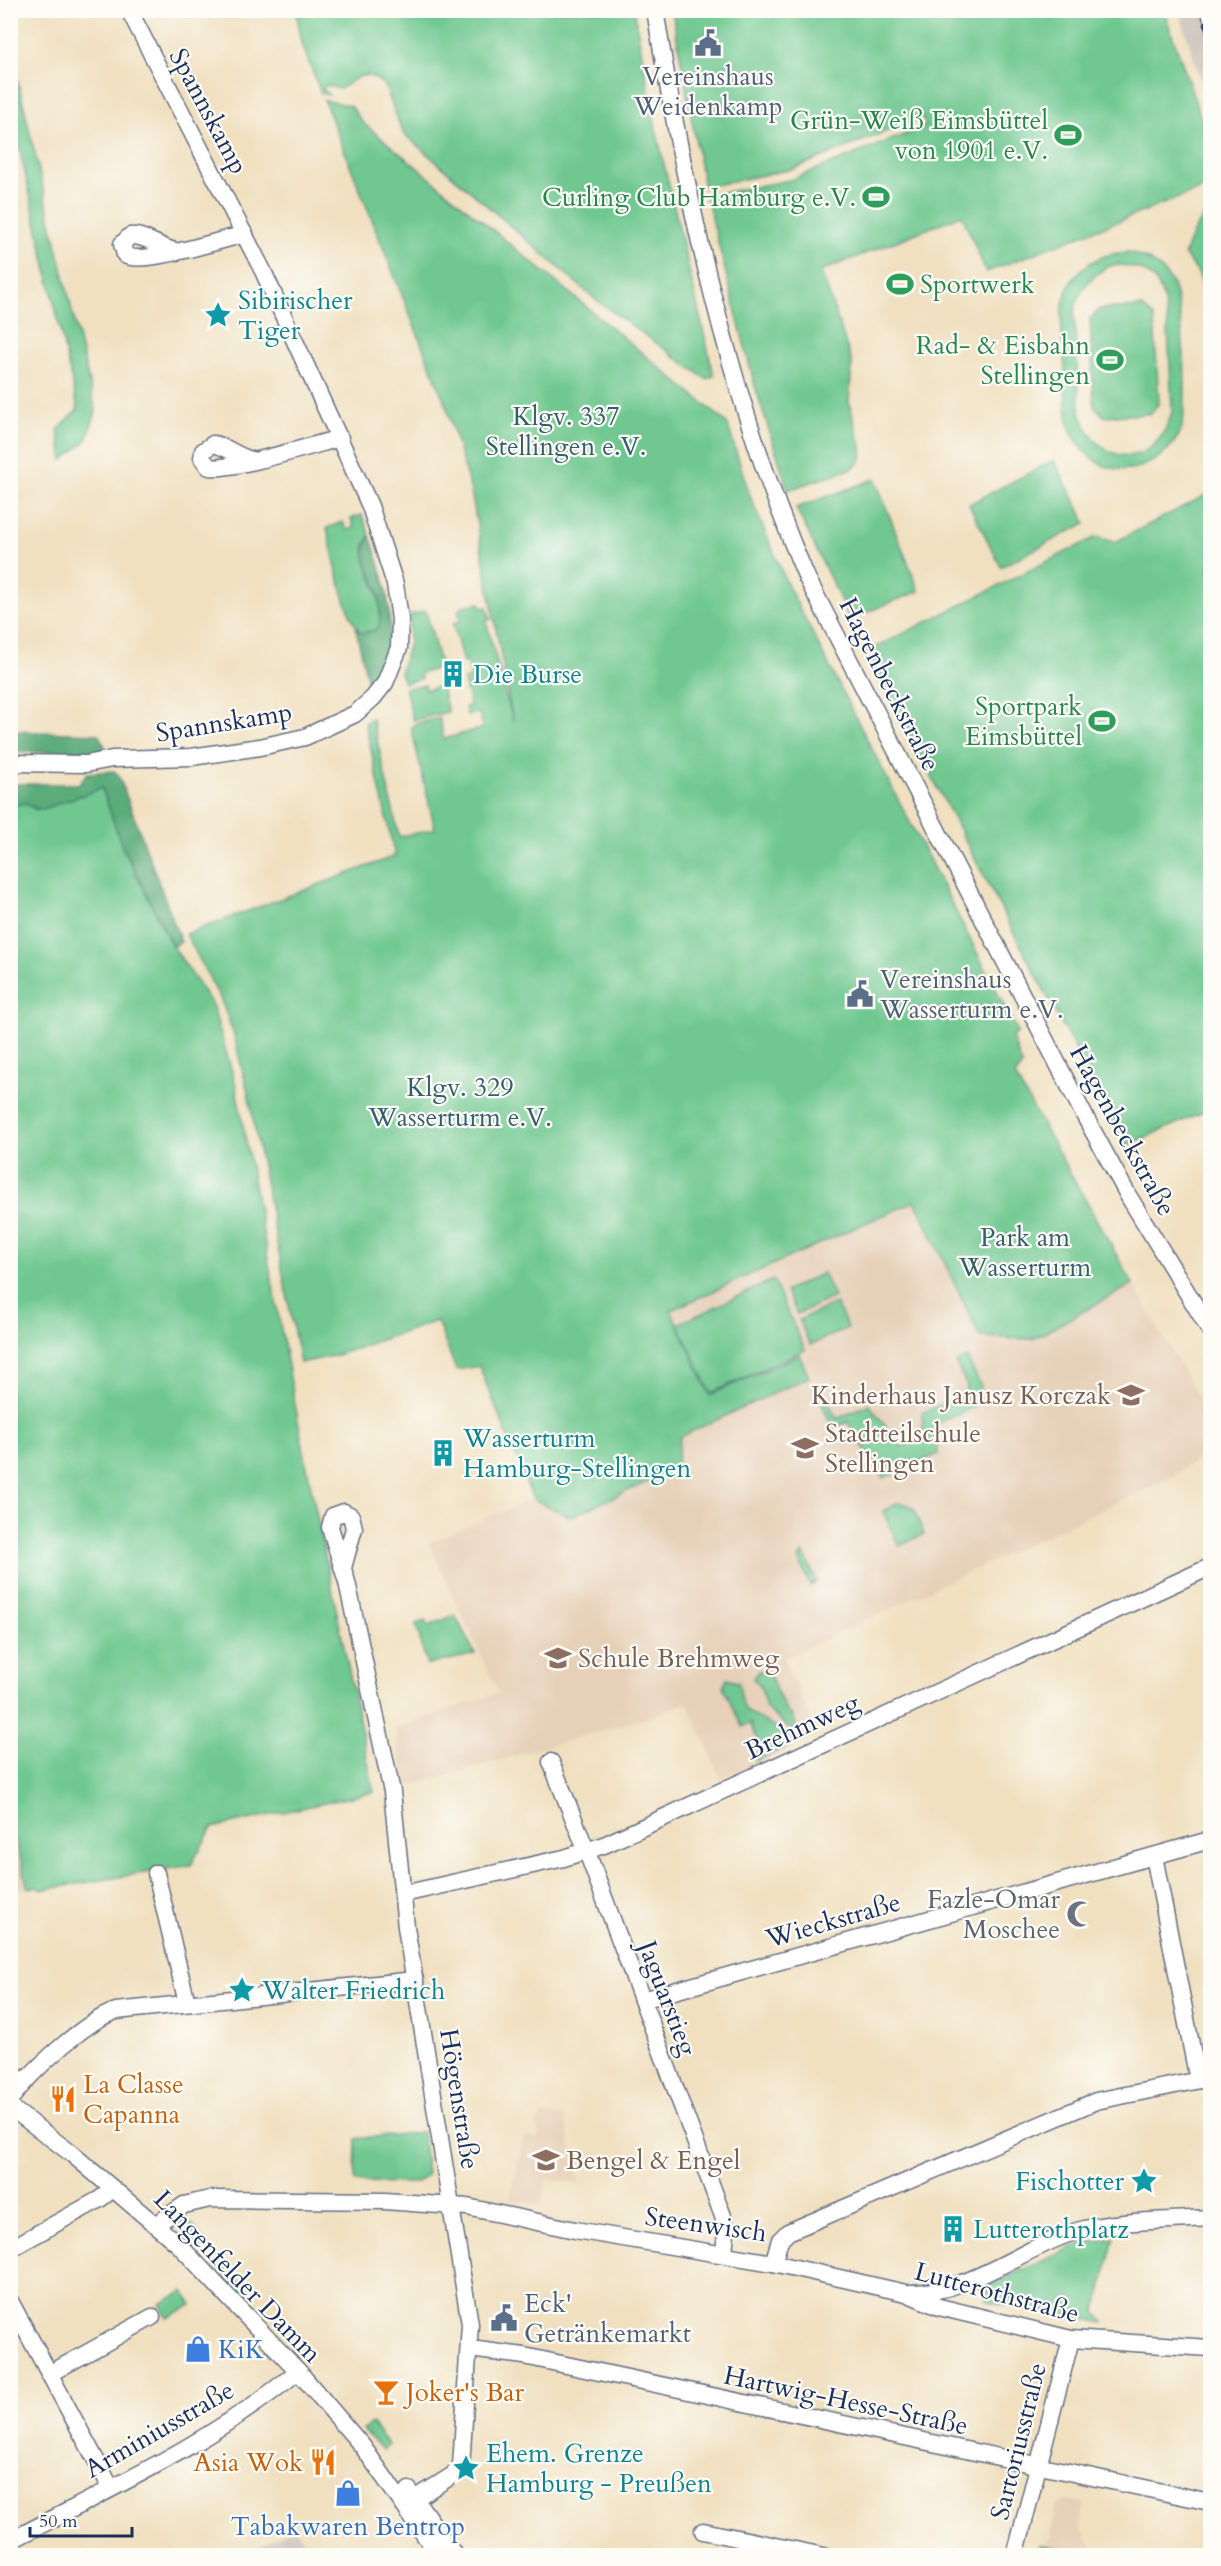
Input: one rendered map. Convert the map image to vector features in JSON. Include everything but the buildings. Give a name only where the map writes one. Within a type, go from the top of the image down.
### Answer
[{"type":"street","name":"Spannskamp","points":[[10,764],[86,764],[112,759],[191,757],[260,747],[323,730],[355,714],[373,699],[385,683],[399,648],[399,606],[381,539],[340,438],[245,234],[129,10]]},
{"type":"street","name":"Hagenbeckstraße","points":[[655,10],[689,193],[734,378],[775,505],[807,578],[1082,1112],[1129,1197],[1210,1330]]},
{"type":"street","points":[[175,251],[245,234]]},
{"type":"street","points":[[252,460],[340,438]]},
{"type":"street","name":"Brehmweg","points":[[403,1894],[587,1852],[1210,1567]]},
{"type":"street","name":"Högenstraße","points":[[342,1568],[385,1756],[415,1980],[437,2127],[453,2205],[470,2324],[461,2467],[453,2475],[410,2502]]},
{"type":"street","name":"Jaguarstieg","points":[[551,1762],[723,2216],[726,2232],[724,2254]]},
{"type":"street","name":"Wieckstraße","points":[[642,2000],[1210,1840]]},
{"type":"street","points":[[1154,1856],[1204,2079]]},
{"type":"street","points":[[156,1874],[188,2003]]},
{"type":"street","points":[[10,2100],[17,2077],[111,2012],[415,1980]]},
{"type":"street","name":"Steenwisch","points":[[157,2224],[184,2205],[210,2199],[385,2201],[453,2205],[598,2234],[773,2263],[780,2240],[788,2232],[950,2162],[1096,2101],[1204,2079]]},
{"type":"street","name":"Langenfelder Damm","points":[[10,2107],[49,2135],[157,2224],[298,2371],[455,2556]]},
{"type":"street","points":[[10,2249],[100,2199],[112,2189]]},
{"type":"street","points":[[906,2293],[947,2288],[1068,2234],[1090,2228],[1210,2218]]},
{"type":"street","name":"Lutterothstraße","points":[[773,2263],[906,2293],[939,2307],[1071,2339],[1210,2349]]},
{"type":"street","points":[[10,2301],[111,2488]]},
{"type":"street","points":[[49,2374],[152,2317]]},
{"type":"street","name":"Sartoriusstraße","points":[[1015,2556],[1071,2339]]},
{"type":"street","name":"Hartwig-Hesse-Straße","points":[[470,2349],[524,2356],[1210,2502]]},
{"type":"street","name":"Arminiusstraße","points":[[10,2541],[201,2437],[276,2389],[298,2371]]},
{"type":"street","name":"Langenfelder Damm","points":[[410,2502],[439,2556]]},
{"type":"street","points":[[704,2531],[824,2556]]},
{"type":"shaded area","points":[[1179,11],[1210,11],[1210,110]]},
{"type":"shaded area","name":"Stadtteilschule Stellingen","points":[[915,1201],[980,1337],[1033,1339],[1133,1284],[1210,1418],[1210,1452],[1169,1478],[783,1659],[818,1734],[721,1779],[687,1702],[659,1714],[407,1787],[395,1728],[498,1693],[429,1543],[533,1499],[491,1399],[671,1310]]},
{"type":"shaded area","points":[[17,1844],[28,1888],[11,1893],[10,1845]]},
{"type":"shaded area","name":"Bengel & Engel","points":[[544,2115],[564,2116],[580,2184],[547,2178],[541,2205],[510,2199],[524,2136],[539,2138],[537,2122]]},
{"type":"shaded area","points":[[1065,2500],[1085,2503],[1080,2527],[1091,2546],[1089,2555],[1047,2546],[1049,2538],[1052,2538],[1050,2533],[1056,2506]]},
{"type":"shaded area","points":[[295,2529],[316,2555],[242,2555]]},
{"type":"green space","points":[[296,11],[634,11],[656,130],[714,376],[706,379],[596,300],[403,133],[385,86],[378,80],[368,75],[358,77],[340,89],[325,85],[324,90],[330,95],[321,93],[303,47]]},
{"type":"green space","points":[[672,11],[1164,11],[1210,144],[1210,186],[986,272],[962,215],[821,271],[852,362],[849,402],[863,454],[859,463],[853,468],[788,490],[755,386],[706,196],[790,180],[926,126],[922,117],[793,169],[704,187]]},
{"type":"green space","points":[[10,48],[96,412],[86,441],[63,460],[58,430],[78,409],[11,111]]},
{"type":"green space","points":[[324,100],[351,106],[362,122],[727,423],[750,496],[788,586],[1018,1032],[1012,1038],[1022,1065],[1015,1076],[1133,1284],[1033,1339],[980,1337],[915,1201],[671,1310],[710,1395],[799,1355],[809,1377],[680,1437],[676,1469],[570,1517],[533,1499],[479,1366],[456,1370],[437,1321],[337,1355],[300,1363],[248,1092],[233,1032],[221,1000],[186,934],[395,856],[365,723],[372,718],[399,837],[435,829],[411,727],[415,727],[414,724],[439,718],[444,739],[483,728],[479,713],[467,715],[465,707],[470,706],[464,680],[471,678],[467,662],[463,663],[453,623],[461,621],[458,610],[462,609],[461,606],[480,603],[482,608],[487,607],[491,619],[486,621],[513,721],[471,491],[446,405]]},
{"type":"green space","points":[[1210,207],[1210,303],[1198,273],[1184,254],[1194,231]]},
{"type":"green space","points":[[1129,252],[1148,260],[1159,267],[1172,283],[1179,313],[1184,359],[1185,406],[1179,435],[1155,460],[1126,469],[1112,468],[1098,462],[1085,452],[1070,429],[1065,395],[1062,333],[1062,311],[1069,286],[1076,276],[1093,261],[1116,253]],"holes":[[[1112,265],[1130,266],[1144,271],[1153,279],[1160,289],[1164,302],[1167,315],[1172,411],[1165,430],[1154,444],[1142,453],[1128,456],[1114,453],[1100,445],[1089,432],[1080,413],[1074,312],[1079,296],[1098,273]]]},
{"type":"green space","points":[[1143,307],[1154,317],[1159,403],[1150,414],[1104,416],[1094,406],[1090,319],[1100,309]]},
{"type":"green space","points":[[1054,460],[1086,523],[1001,567],[969,504]]},
{"type":"green space","points":[[875,479],[919,591],[850,619],[796,508]]},
{"type":"green space","name":"Sportpark Eimsbüttel","points":[[1210,493],[1210,1109],[1126,1146],[866,652],[1096,537],[1115,542]]},
{"type":"green space","points":[[362,515],[370,536],[364,548],[365,556],[381,614],[376,630],[362,633],[350,615],[345,601],[327,528],[343,522],[347,530],[354,528],[351,519]]},
{"type":"green space","points":[[370,536],[387,594],[389,632],[380,670],[369,688],[356,629],[362,633],[375,630],[379,625],[379,595],[365,555]]},
{"type":"green space","points":[[426,611],[441,668],[420,673],[421,679],[404,683],[400,673],[409,643],[410,615]]},
{"type":"green space","points":[[425,685],[426,690],[441,686],[448,712],[413,720],[405,688]]},
{"type":"green space","points":[[11,731],[98,734],[108,752],[11,752]]},
{"type":"green space","points":[[114,771],[118,774],[181,942],[173,947],[122,846],[102,788],[40,810],[25,803],[11,806],[11,784],[78,784],[88,773]]},
{"type":"green space","points":[[102,788],[122,846],[170,942],[212,1004],[235,1082],[306,1463],[374,1792],[212,1828],[191,1865],[42,1890],[37,1887],[28,1888],[10,1819],[10,806],[25,803],[36,810]]},
{"type":"green space","points":[[823,1273],[834,1297],[797,1314],[786,1291]]},
{"type":"green space","points":[[773,1280],[805,1350],[711,1393],[678,1324]]},
{"type":"green space","points":[[836,1303],[848,1328],[810,1345],[799,1320]]},
{"type":"green space","points":[[967,1358],[981,1386],[972,1408],[936,1424],[938,1454],[883,1478],[848,1422],[833,1428],[814,1388],[820,1386],[837,1419],[869,1404],[901,1447],[923,1438],[922,1413],[964,1394],[967,1386],[956,1363]]},
{"type":"green space","points":[[898,1503],[911,1506],[917,1514],[924,1534],[899,1546],[883,1511]]},
{"type":"green space","points":[[803,1552],[817,1582],[810,1586],[799,1559]]},
{"type":"green space","points":[[455,1615],[475,1654],[427,1665],[416,1624],[425,1621],[429,1626]]},
{"type":"green space","points":[[760,1670],[769,1674],[786,1711],[793,1716],[796,1724],[794,1729],[788,1728],[766,1708],[761,1688],[753,1678]]},
{"type":"green space","points":[[727,1679],[738,1682],[742,1704],[746,1710],[778,1728],[788,1738],[791,1745],[756,1761],[754,1755],[762,1751],[750,1723],[742,1727],[723,1686]]},
{"type":"green space","points":[[422,2132],[427,2175],[417,2183],[355,2182],[356,2139]]},
{"type":"green space","points":[[183,2219],[193,2226],[210,2249],[204,2255],[183,2231]]},
{"type":"green space","points":[[1114,2238],[1096,2311],[1104,2323],[986,2301],[987,2286],[1082,2243]]},
{"type":"green space","points":[[222,2262],[251,2293],[245,2299],[213,2266]]},
{"type":"green space","points":[[184,2291],[192,2305],[167,2318],[160,2304]]},
{"type":"green space","points":[[371,2423],[389,2445],[383,2450],[363,2430]]},
{"type":"green space","points":[[1040,2545],[1047,2546],[1089,2555],[1037,2555]]},
{"type":"railway","points":[[1203,10],[1210,36]]},
{"type":"place","name":"Vereinshaus Weidenkamp","points":[[708,43]]},
{"type":"place","name":"Grün-Weiß Eimsbüttel von 1901 e.V.","points":[[1068,135]]},
{"type":"place","name":"Curling Club Hamburg e.V.","points":[[876,197]]},
{"type":"place","name":"Sportwerk","points":[[900,284]]},
{"type":"place","name":"Sibirischer Tiger","points":[[218,315]]},
{"type":"place","name":"Rad- & Eisbahn Stellingen","points":[[1110,360]]},
{"type":"place","name":"Die Burse","points":[[453,674]]},
{"type":"place","name":"Sportpark Eimsbüttel","points":[[1102,721]]},
{"type":"place","name":"Vereinshaus Wasserturm e.V.","points":[[860,994]]},
{"type":"place","name":"Kinderhaus Janusz Korczak","points":[[1131,1395]]},
{"type":"place","name":"Stadtteilschule Stellingen","points":[[805,1448]]},
{"type":"place","name":"Wasserturm Hamburg-Stellingen","points":[[443,1453]]},
{"type":"place","name":"Schule Brehmweg","points":[[558,1658]]},
{"type":"place","name":"Fazle-Omar Moschee","points":[[1080,1914]]},
{"type":"place","name":"Walter Friedrich","points":[[242,1990]]},
{"type":"place","name":"La Classe Capanna","points":[[63,2099]]},
{"type":"place","name":"Bengel & Engel","points":[[546,2160]]},
{"type":"place","name":"Fischotter","points":[[1144,2181]]},
{"type":"place","name":"Lutterothplatz","points":[[953,2229]]},
{"type":"place","name":"Eck' Getränkemarkt","points":[[504,2318]]},
{"type":"place","name":"KiK","points":[[198,2349]]},
{"type":"place","name":"Joker's Bar","points":[[386,2392]]},
{"type":"place","name":"Asia Wok","points":[[323,2462]]},
{"type":"place","name":"Ehem. Grenze Hamburg - Preußen","points":[[466,2468]]},
{"type":"place","name":"Tabakwaren Bentrop","points":[[348,2493]]},
{"type":"park label","name":"Klgv. 337 Stellingen e.V.","points":[[566,430]]},
{"type":"park label","name":"Klgv. 329 Wasserturm e.V.","points":[[460,1102]]},
{"type":"park label","name":"Park am Wasserturm","points":[[1025,1252]]}]
